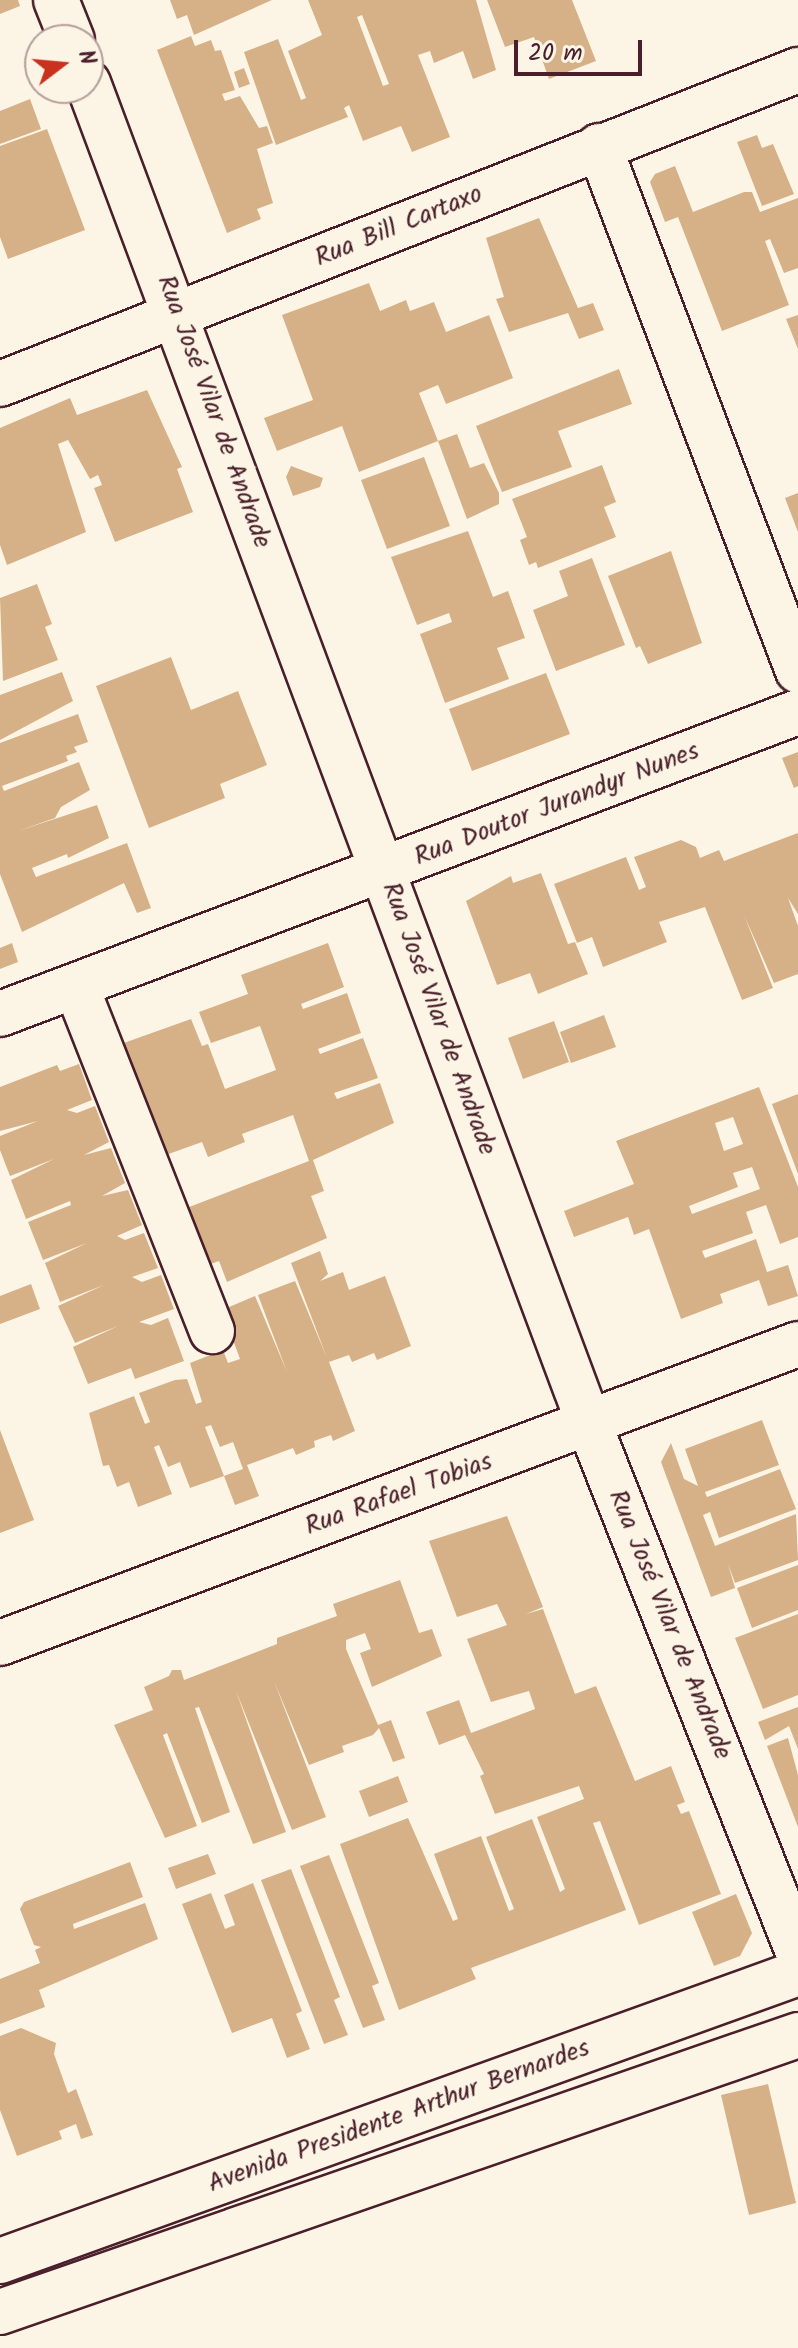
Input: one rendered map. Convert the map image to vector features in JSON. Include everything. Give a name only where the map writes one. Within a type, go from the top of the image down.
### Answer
[{"type":"street","points":[[56,0],[66,24]]},
{"type":"street","name":"Rua Bill Cartaxo","points":[[0,384],[798,70]]},
{"type":"street","name":"Rua José Vilar de Andrade","points":[[96,104],[178,316],[589,1424],[798,1952]]},
{"type":"street","points":[[599,146],[798,671]]},
{"type":"street","name":"Rua Doutor Jurandyr Nunes","points":[[0,1014],[798,712]]},
{"type":"street","points":[[76,986],[212,1331]]},
{"type":"street","name":"Rua Rafael Tobias","points":[[0,1643],[798,1344]]},
{"type":"street","name":"Avenida Presidente Arthur Bernardes","points":[[0,2261],[798,1973]]},
{"type":"street","name":"Avenida Presidente Arthur Bernardes","points":[[0,2311],[798,2035]]},
{"type":"street","points":[[0,2311],[13,2348]]},
{"type":"building","points":[[0,0],[18,0],[20,6],[0,14]]},
{"type":"building","points":[[170,0],[272,0],[194,35],[187,15],[177,19]]},
{"type":"building","points":[[308,0],[476,0],[496,70],[473,79],[463,51],[434,63],[430,51],[418,55],[450,137],[412,152],[401,126],[363,141],[349,105],[344,108],[348,117],[276,145],[244,52],[278,39],[301,100],[306,98],[288,51],[322,35]],"holes":[[[362,15],[389,84],[383,86],[357,17]]]},
{"type":"building","points":[[487,0],[572,0],[596,61],[549,79],[534,37],[505,47]]},
{"type":"building","points":[[191,36],[195,46],[211,40],[215,51],[221,50],[235,90],[222,94],[225,101],[240,96],[259,128],[267,126],[273,143],[257,149],[273,203],[257,209],[261,219],[227,233],[157,50]]},
{"type":"building","points":[[244,68],[250,84],[239,88],[234,72]]},
{"type":"building","points":[[24,101],[24,104],[32,104],[41,129],[0,144],[0,111]]},
{"type":"building","points":[[47,129],[85,230],[8,259],[0,237],[0,146]]},
{"type":"building","points":[[757,135],[762,148],[773,144],[794,194],[762,206],[737,142]]},
{"type":"building","points":[[675,166],[693,212],[744,192],[752,192],[760,212],[798,198],[798,268],[784,273],[770,239],[765,241],[789,305],[722,331],[678,217],[665,222],[650,182],[655,174]]},
{"type":"building","points":[[539,218],[578,308],[593,303],[604,330],[579,339],[568,313],[509,332],[496,299],[504,297],[486,238]]},
{"type":"building","points":[[369,283],[380,311],[406,300],[410,311],[434,302],[446,332],[489,315],[513,378],[446,404],[438,385],[419,393],[438,441],[359,472],[342,426],[277,451],[264,418],[313,400],[282,315]]},
{"type":"building","points":[[798,315],[798,349],[786,319]]},
{"type":"building","points":[[619,369],[632,404],[558,431],[572,467],[502,492],[476,426]]},
{"type":"building","points":[[147,390],[182,467],[177,469],[193,512],[115,542],[94,488],[102,485],[98,475],[90,479],[68,440],[58,444],[86,532],[7,565],[0,545],[0,428],[70,398],[77,415]]},
{"type":"building","points":[[457,434],[470,468],[484,463],[499,493],[499,504],[467,519],[438,441]]},
{"type":"building","points":[[424,457],[450,526],[387,549],[361,480]]},
{"type":"building","points":[[602,465],[616,502],[604,507],[616,537],[538,568],[536,562],[529,565],[520,540],[527,537],[512,499]]},
{"type":"building","points":[[291,466],[323,478],[320,487],[293,496],[286,477]]},
{"type":"building","points":[[798,493],[798,532],[785,498]]},
{"type":"building","points":[[468,531],[493,597],[508,591],[525,638],[497,648],[509,679],[445,703],[420,634],[452,622],[449,613],[417,625],[391,557]]},
{"type":"building","points":[[671,551],[702,643],[648,664],[640,646],[636,648],[608,576]]},
{"type":"building","points":[[592,558],[625,645],[556,671],[533,610],[568,596],[559,571]]},
{"type":"building","points":[[37,584],[52,624],[45,627],[58,660],[3,681],[0,598]]},
{"type":"building","points":[[171,657],[191,710],[238,691],[267,765],[220,784],[225,798],[149,828],[96,686]]},
{"type":"building","points":[[62,672],[73,701],[0,740],[0,695]]},
{"type":"building","points":[[546,673],[570,734],[472,771],[449,709]]},
{"type":"building","points":[[78,714],[88,742],[74,747],[77,752],[66,756],[68,761],[2,786],[4,791],[79,762],[90,790],[61,807],[55,818],[18,831],[97,805],[109,838],[68,858],[67,854],[32,868],[36,877],[127,843],[151,908],[137,913],[124,883],[22,932],[0,874],[0,743]]},
{"type":"building","points":[[798,752],[798,786],[794,788],[782,758]]},
{"type":"building","points":[[798,833],[798,914],[788,898],[798,926],[798,974],[774,983],[744,915],[773,988],[742,1000],[705,907],[659,922],[667,942],[603,967],[592,937],[577,943],[554,884],[626,857],[639,890],[646,887],[634,857],[681,840],[696,847],[700,858],[719,850],[724,861]]},
{"type":"building","points":[[541,873],[568,944],[575,942],[588,974],[538,994],[530,973],[497,985],[466,901],[511,876],[513,883]]},
{"type":"building","points":[[12,943],[18,962],[0,969],[0,948]]},
{"type":"building","points":[[328,943],[344,987],[301,1004],[303,1009],[347,993],[361,1033],[318,1049],[320,1054],[363,1038],[378,1078],[334,1093],[337,1099],[380,1083],[394,1123],[313,1160],[324,1191],[311,1196],[327,1238],[227,1282],[219,1261],[205,1266],[184,1209],[309,1161],[293,1115],[242,1134],[245,1142],[208,1157],[202,1142],[163,1156],[121,1044],[191,1019],[202,1046],[208,1044],[225,1089],[276,1070],[260,1026],[211,1043],[199,1012],[248,994],[241,975]]},
{"type":"building","points":[[604,1015],[616,1047],[571,1063],[560,1032]]},
{"type":"building","points":[[554,1021],[569,1062],[523,1079],[508,1038]]},
{"type":"building","points":[[79,1064],[92,1100],[67,1110],[77,1113],[95,1106],[109,1142],[84,1155],[111,1148],[125,1183],[102,1196],[128,1190],[142,1225],[117,1236],[125,1240],[144,1233],[158,1268],[132,1277],[142,1282],[161,1275],[174,1309],[139,1322],[151,1325],[168,1318],[184,1361],[135,1379],[131,1368],[88,1384],[73,1347],[118,1326],[75,1343],[58,1306],[104,1285],[60,1302],[45,1263],[87,1243],[43,1260],[28,1222],[71,1205],[70,1201],[26,1219],[11,1180],[54,1159],[10,1176],[0,1150],[0,1136],[38,1121],[0,1131],[0,1087],[57,1065],[60,1071]]},
{"type":"building","points":[[759,1087],[798,1187],[798,1237],[780,1244],[766,1205],[746,1212],[753,1233],[702,1251],[705,1258],[756,1239],[767,1272],[788,1265],[798,1296],[768,1306],[759,1280],[720,1294],[723,1303],[681,1319],[649,1229],[634,1235],[628,1217],[574,1237],[564,1211],[634,1184],[616,1141]],"holes":[[[733,1117],[743,1144],[724,1151],[715,1123]],[[752,1167],[760,1189],[692,1214],[689,1206],[738,1187],[733,1173]]]},
{"type":"building","points":[[798,1094],[798,1174],[772,1104]]},
{"type":"building","points":[[320,1251],[328,1274],[320,1281],[343,1272],[349,1290],[385,1276],[411,1346],[377,1360],[374,1353],[352,1362],[349,1355],[329,1362],[355,1431],[333,1441],[331,1435],[314,1441],[315,1447],[296,1455],[293,1448],[247,1465],[259,1496],[235,1505],[224,1476],[190,1488],[180,1462],[168,1467],[159,1445],[154,1447],[172,1494],[138,1507],[129,1482],[117,1487],[109,1465],[103,1466],[89,1413],[134,1396],[145,1424],[150,1422],[139,1393],[175,1380],[187,1379],[196,1404],[202,1402],[190,1363],[223,1350],[228,1363],[240,1359],[222,1310],[255,1296],[287,1372],[258,1295],[295,1281],[327,1358],[291,1263]],"holes":[[[211,1425],[220,1447],[233,1442],[243,1469],[224,1476],[205,1427]]]},
{"type":"building","points":[[31,1284],[40,1309],[0,1324],[0,1296]]},
{"type":"building","points":[[762,1420],[779,1465],[705,1492],[707,1497],[780,1469],[796,1509],[719,1538],[710,1512],[703,1515],[715,1546],[796,1514],[798,1560],[735,1583],[728,1564],[735,1588],[711,1597],[661,1462],[671,1443],[684,1479],[698,1486],[685,1449]]},
{"type":"building","points":[[0,1430],[34,1520],[0,1533]]},
{"type":"building","points":[[507,1516],[543,1607],[526,1614],[543,1609],[575,1694],[596,1686],[635,1781],[671,1766],[685,1802],[677,1805],[681,1814],[689,1811],[721,1894],[639,1925],[600,1821],[593,1823],[626,1910],[471,1968],[476,1979],[399,2010],[340,1844],[408,1818],[453,1921],[458,1919],[434,1854],[481,1836],[509,1911],[514,1909],[486,1837],[532,1819],[560,1892],[565,1889],[537,1817],[584,1799],[579,1786],[495,1814],[480,1776],[484,1774],[465,1735],[439,1745],[426,1712],[459,1700],[471,1733],[535,1709],[529,1691],[491,1702],[467,1639],[507,1625],[497,1604],[457,1617],[429,1541]]},
{"type":"building","points":[[798,1565],[798,1610],[752,1628],[737,1588]]},
{"type":"building","points":[[400,1580],[419,1633],[432,1629],[442,1656],[372,1687],[360,1653],[371,1649],[365,1633],[346,1640],[346,1649],[378,1725],[391,1720],[405,1758],[393,1762],[379,1728],[373,1735],[342,1746],[344,1752],[309,1765],[274,1681],[326,1817],[292,1830],[236,1691],[286,1832],[253,1844],[199,1707],[195,1708],[230,1812],[202,1823],[167,1733],[163,1735],[197,1826],[165,1838],[114,1725],[153,1710],[144,1687],[169,1676],[172,1670],[181,1670],[184,1680],[277,1644],[277,1638],[337,1616],[333,1604]]},
{"type":"building","points":[[798,1614],[798,1695],[763,1709],[735,1638]]},
{"type":"building","points":[[798,1707],[798,1749],[789,1726],[765,1740],[758,1722]]},
{"type":"building","points":[[788,1738],[798,1775],[798,1827],[767,1746]]},
{"type":"building","points":[[398,1776],[408,1802],[369,1817],[359,1791]]},
{"type":"building","points":[[208,1854],[216,1874],[176,1889],[168,1868]]},
{"type":"building","points":[[329,1855],[379,1983],[372,1986],[385,2020],[363,2028],[300,1866]]},
{"type":"building","points":[[130,1862],[143,1897],[73,1924],[74,1929],[145,1903],[158,1939],[39,1990],[45,2007],[0,2024],[0,1979],[40,1963],[35,1950],[41,1947],[34,1945],[20,1909],[24,1902]]},
{"type":"building","points":[[291,1869],[340,1997],[334,2000],[348,2035],[324,2044],[261,1880]]},
{"type":"building","points":[[253,1883],[302,2011],[296,2014],[310,2049],[287,2058],[272,2018],[232,2033],[182,1904],[211,1893],[225,1929],[235,1925],[224,1895]]},
{"type":"building","points":[[736,1894],[752,1933],[740,1956],[714,1966],[692,1912]]},
{"type":"building","points":[[21,2028],[56,2043],[54,2054],[68,2093],[76,2089],[93,2135],[81,2139],[76,2124],[59,2131],[62,2139],[17,2156],[0,2110],[0,2036]]},
{"type":"building","points":[[768,2084],[796,2203],[749,2215],[721,2095]]}]
